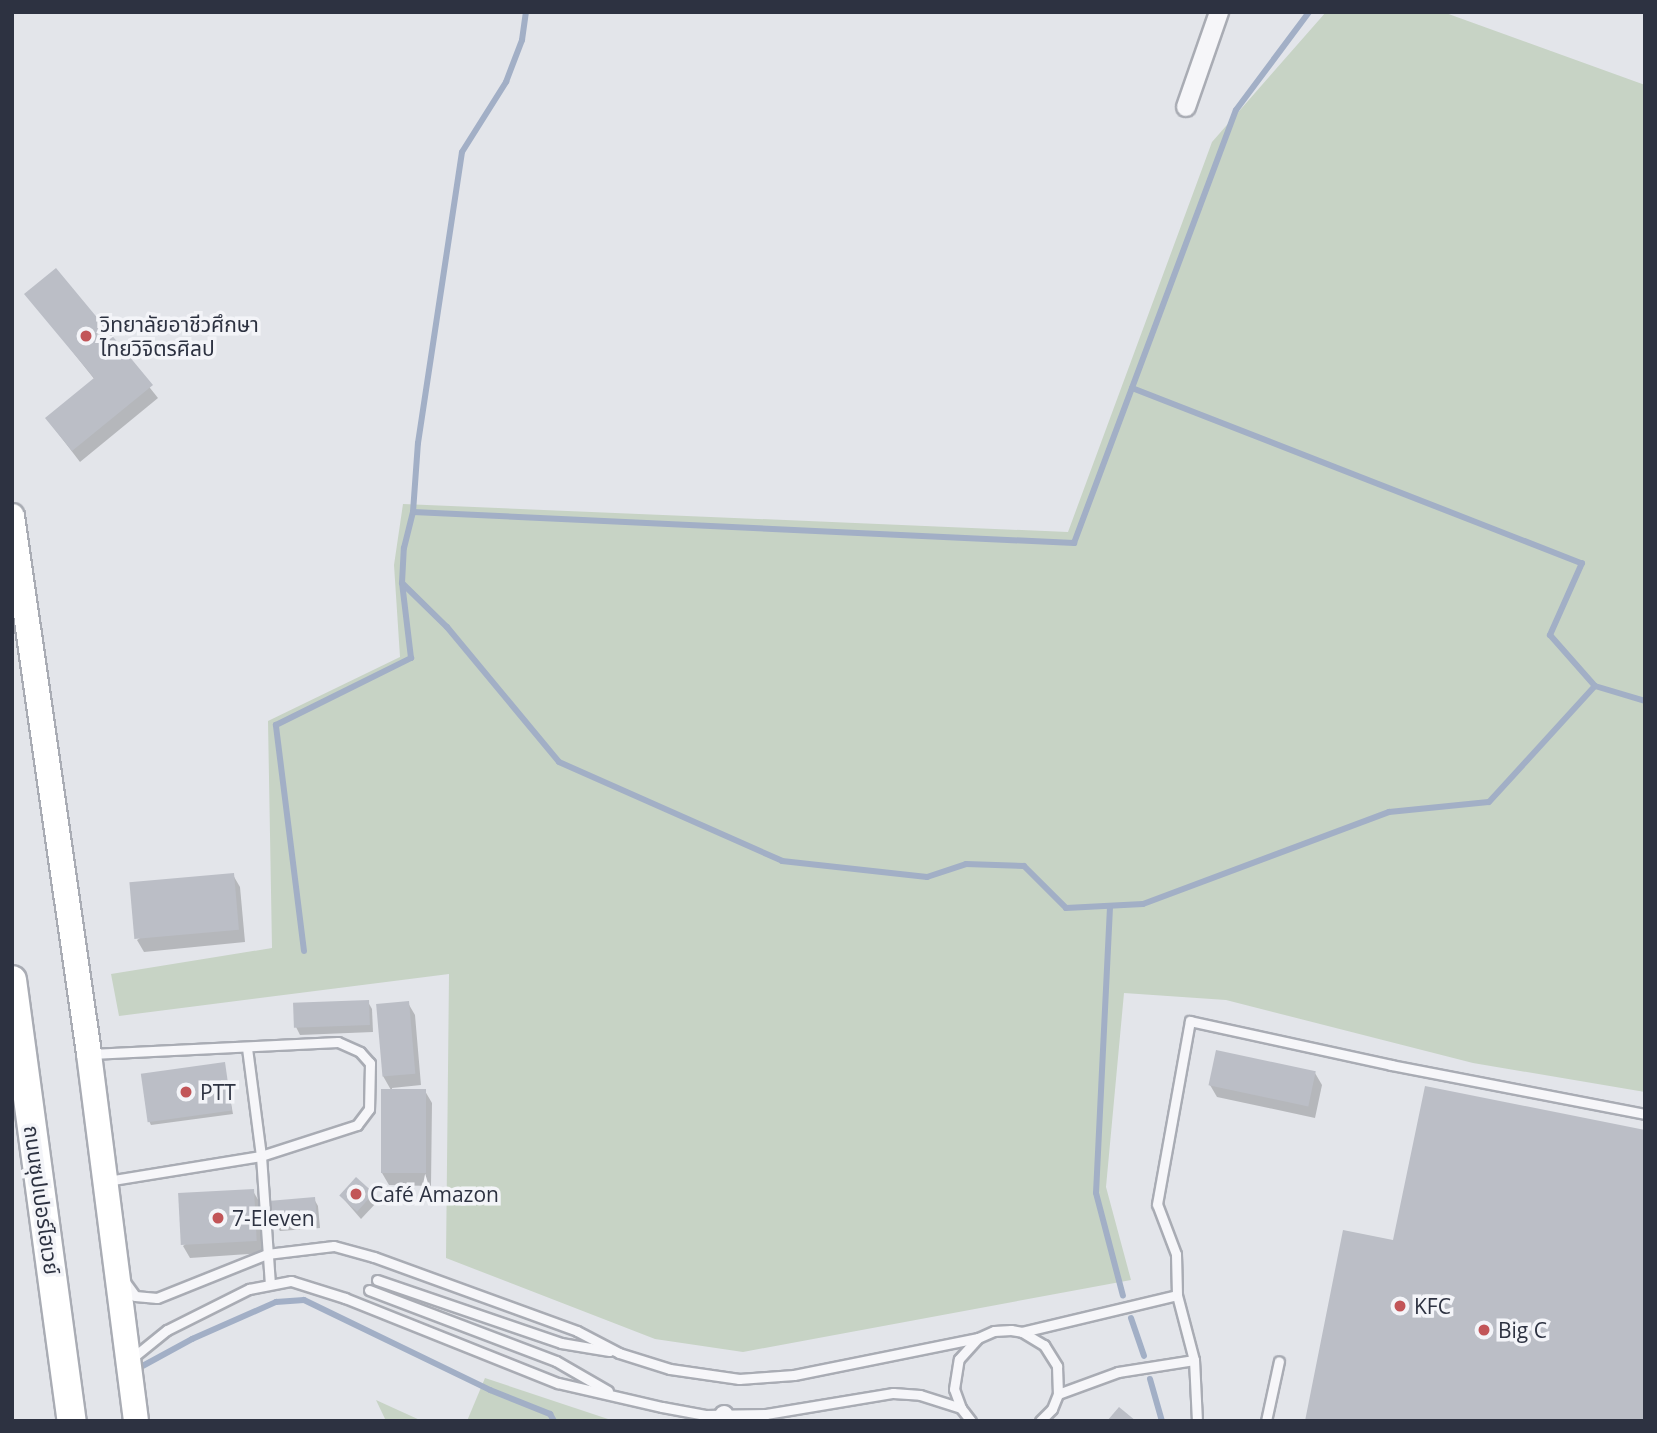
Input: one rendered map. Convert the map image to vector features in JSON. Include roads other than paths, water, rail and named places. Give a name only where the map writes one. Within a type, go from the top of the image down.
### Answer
[{"type":"highway","name":"ถนนซุปเปอร์ไฮเวย์","points":[[12,980],[72,1421]]},
{"type":"main road","points":[[12,516],[89,1054],[135,1421]]},
{"type":"street","points":[[1186,107],[1219,12]]},
{"type":"lane","points":[[1197,1421],[1195,1360],[1177,1294],[1176,1254],[1157,1204],[1190,1021],[1391,1065],[1645,1114]]},
{"type":"lane","points":[[89,1054],[338,1042],[360,1052],[370,1063],[369,1109],[357,1125],[261,1156],[105,1181]]},
{"type":"lane","points":[[247,1048],[261,1156],[271,1284]]},
{"type":"lane","points":[[116,1269],[135,1296],[158,1298],[267,1254],[334,1246],[578,1331],[619,1353]]},
{"type":"lane","points":[[377,1280],[561,1343],[619,1353],[670,1369],[739,1379],[794,1375],[978,1338],[994,1331],[1022,1332],[1177,1294]]},
{"type":"lane","points":[[128,1361],[167,1330],[249,1289],[291,1281],[313,1286],[558,1383],[705,1415],[725,1418],[766,1414],[893,1393],[920,1395],[961,1408]]},
{"type":"lane","points":[[369,1290],[556,1361],[616,1395]]},
{"type":"lane","points":[[1022,1332],[1044,1345],[1057,1366],[1058,1394],[1052,1409],[1040,1421]]},
{"type":"lane","points":[[971,1421],[961,1408],[954,1378],[959,1359],[978,1338]]},
{"type":"lane","points":[[1058,1394],[1118,1372],[1195,1360]]},
{"type":"lane","points":[[1266,1421],[1279,1361]]},
{"type":"waterway","points":[[304,951],[276,725],[411,658],[402,583],[404,548],[413,512],[418,443],[462,152],[506,82],[522,40],[526,12]]},
{"type":"waterway","points":[[413,512],[1074,543],[1236,110],[1309,12]]},
{"type":"waterway","points":[[1132,388],[1582,563],[1550,635],[1595,686]]},
{"type":"waterway","points":[[402,583],[447,627],[559,762],[782,861],[927,877],[966,864],[1024,866],[1066,908],[1143,904],[1389,812],[1489,802],[1595,686],[1645,701]]},
{"type":"waterway","points":[[1110,907],[1096,1193],[1123,1296]]},
{"type":"waterway","points":[[137,1369],[192,1339],[276,1302],[304,1300],[490,1390],[550,1414],[554,1421]]},
{"type":"waterway","points":[[1131,1318],[1144,1356]]},
{"type":"waterway","points":[[1150,1379],[1162,1421]]},
{"type":"place","name":"วิทยาลัยอาชีวศึกษา ไทยวิจิตรศิลป","points":[[86,336]]},
{"type":"place","name":"PTT","points":[[186,1092]]},
{"type":"place","name":"Café Amazon","points":[[356,1194]]},
{"type":"place","name":"7-Eleven","points":[[218,1218]]},
{"type":"place","name":"KFC","points":[[1400,1306]]},
{"type":"place","name":"Big C","points":[[1484,1330]]}]
